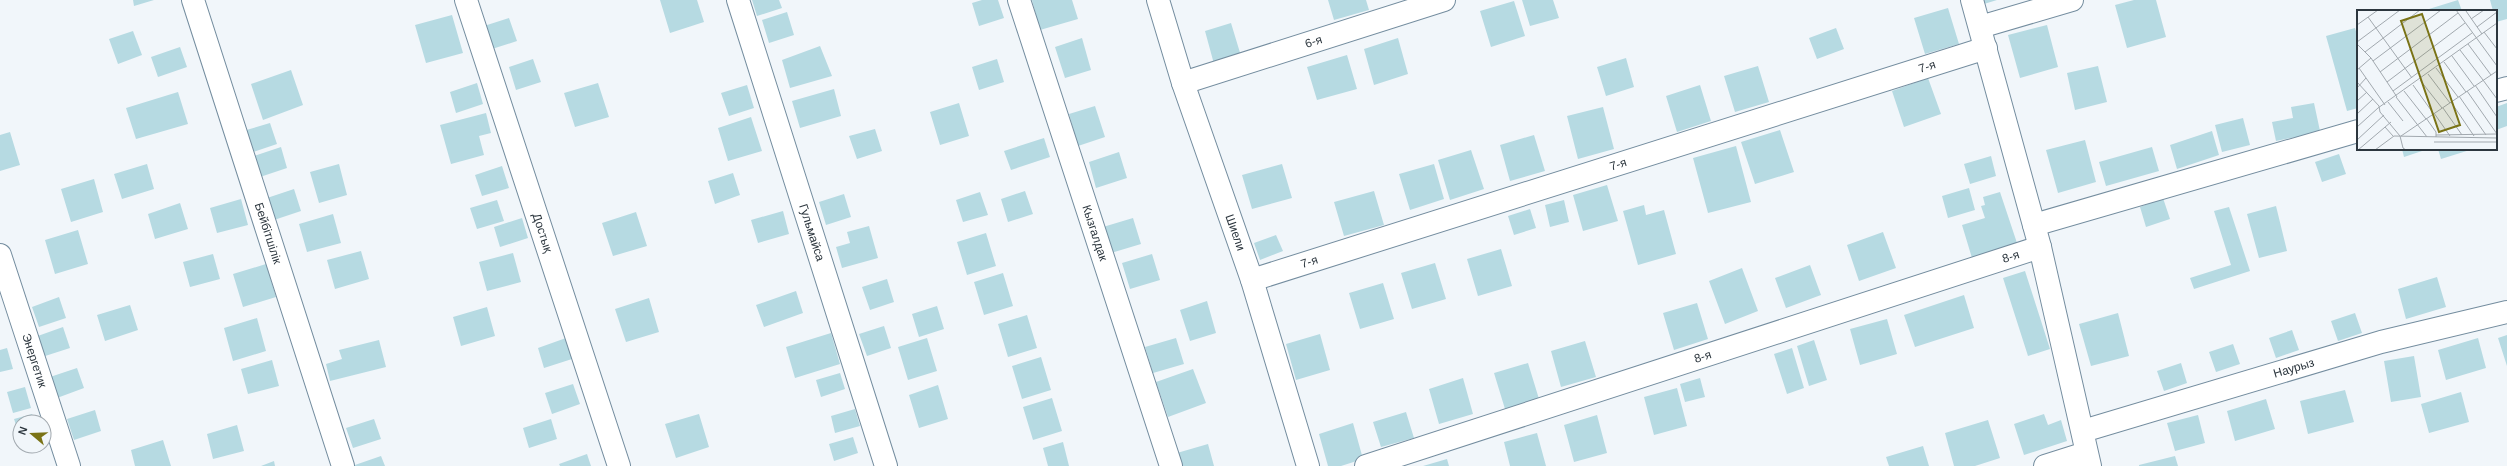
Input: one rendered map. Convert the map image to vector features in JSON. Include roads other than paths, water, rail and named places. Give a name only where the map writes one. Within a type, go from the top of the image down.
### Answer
[{"type":"street","name":"Бейбітшілік","points":[[192,0],[343,466]]},
{"type":"street","name":"Достық","points":[[466,0],[619,466]]},
{"type":"street","name":"Гульмайса","points":[[738,0],[886,466]]},
{"type":"street","name":"Кызгалдак","points":[[1020,0],[1171,466]]},
{"type":"street","name":"Шиели","points":[[1158,0],[1183,83],[1252,280],[1308,466]]},
{"type":"street","name":"6-я","points":[[1183,83],[1444,0]]},
{"type":"street","points":[[1972,0],[2040,247],[2083,431],[2088,459],[2045,466]]},
{"type":"street","points":[[1980,27],[2072,0]]},
{"type":"street","name":"7-я","points":[[1252,280],[1986,48]]},
{"type":"street","points":[[2497,91],[2507,88]]},
{"type":"street","points":[[2034,225],[2357,131]]},
{"type":"street","name":"8-я","points":[[1366,466],[2040,247]]},
{"type":"street","name":"Энергетик","points":[[0,255],[70,466]]},
{"type":"street","name":"Наурыз","points":[[2083,431],[2381,342],[2507,312]]}]
